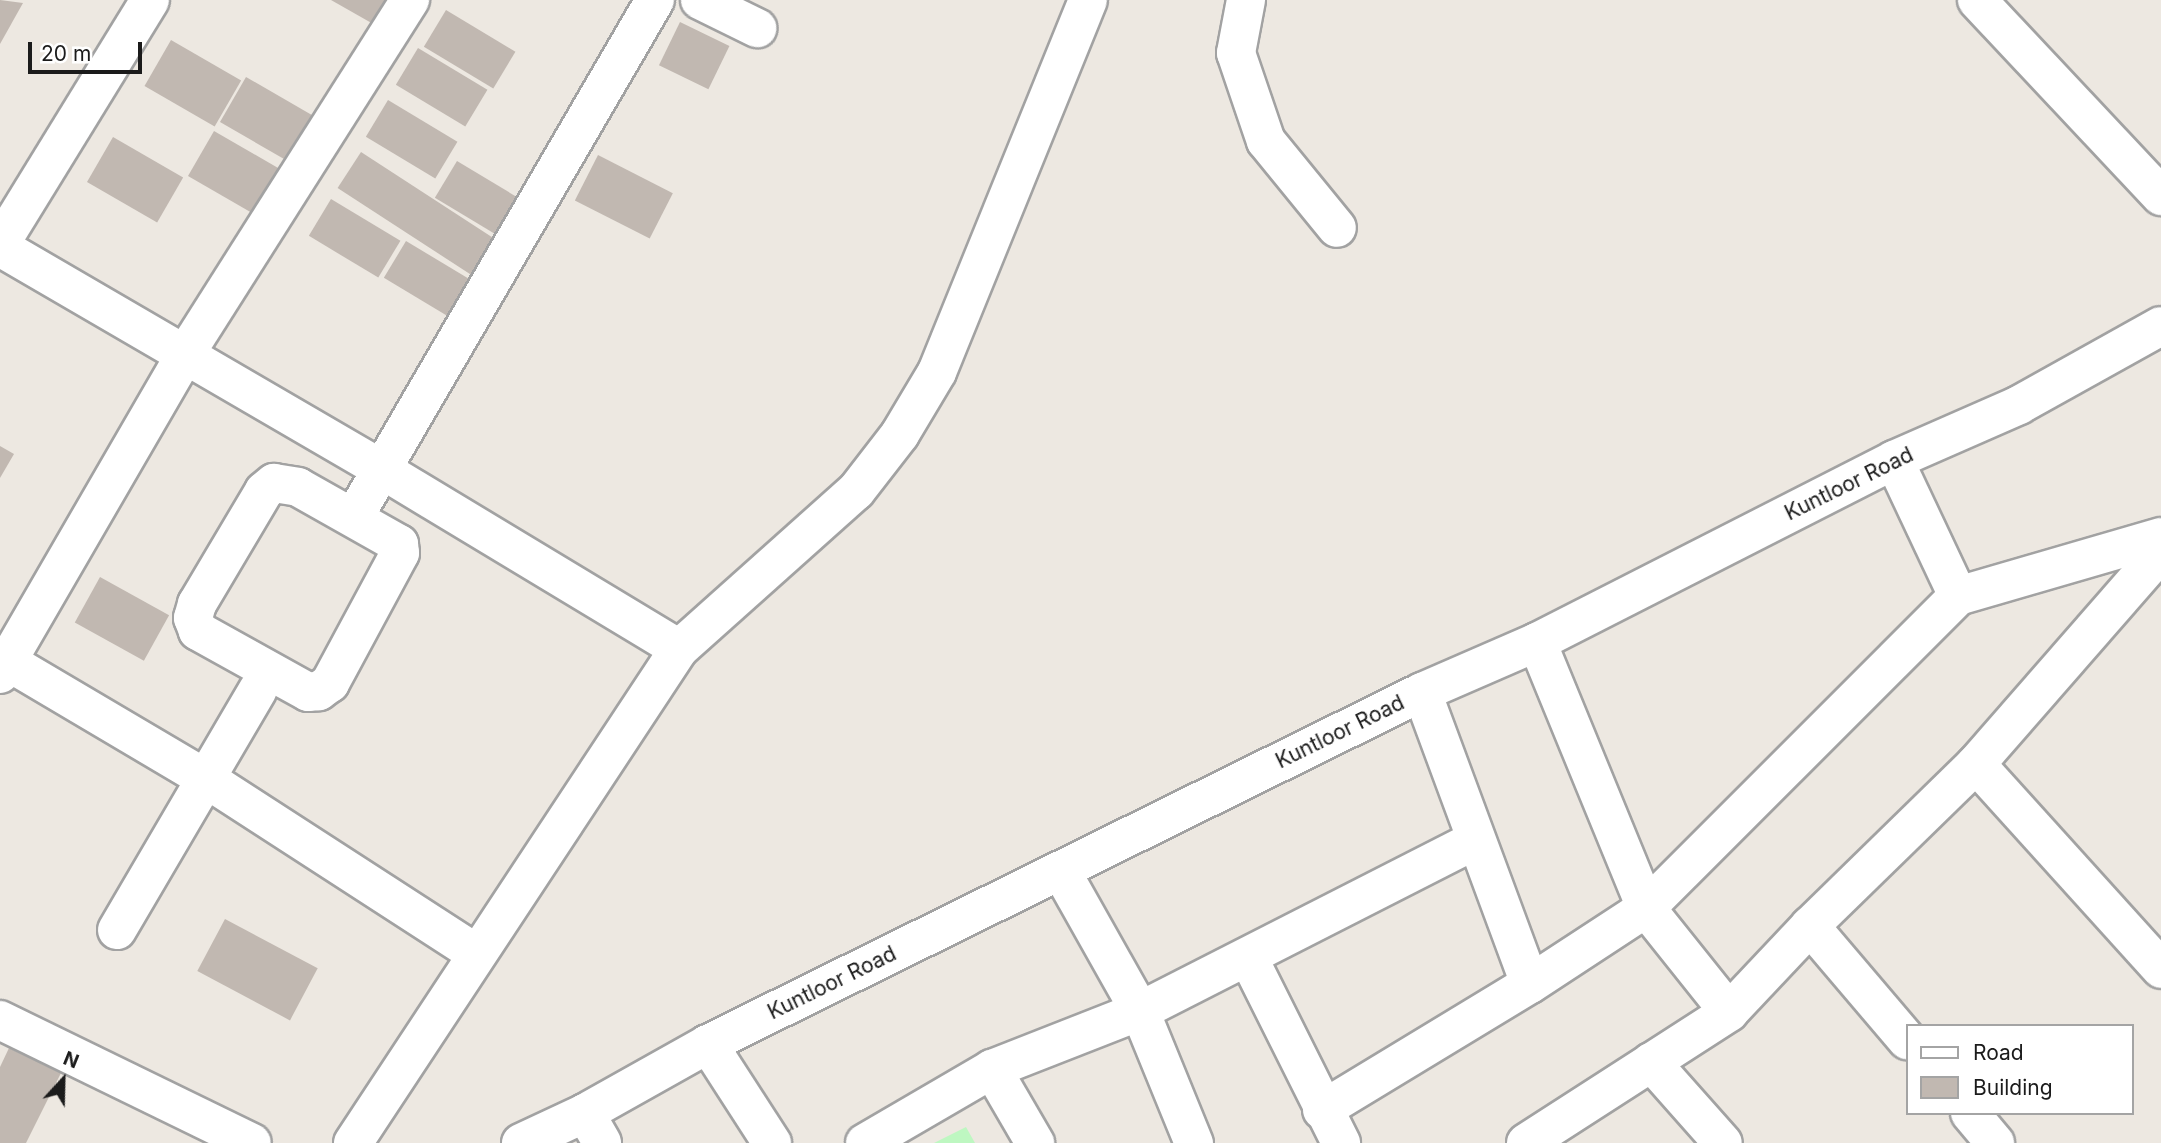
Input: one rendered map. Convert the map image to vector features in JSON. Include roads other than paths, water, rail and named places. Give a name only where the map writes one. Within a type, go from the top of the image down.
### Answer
[{"type":"street","points":[[150,0],[0,246],[381,469],[679,649]]},
{"type":"street","points":[[410,0],[184,356],[2,664],[205,778],[477,953]]},
{"type":"street","points":[[354,517],[655,0]]},
{"type":"street","points":[[700,0],[757,29]]},
{"type":"street","points":[[352,1143],[679,649],[856,491],[900,434],[937,372],[1087,0]]},
{"type":"street","points":[[1246,0],[1236,53],[1266,141],[1337,228]]},
{"type":"street","points":[[1977,0],[2161,196]]},
{"type":"street","name":"Kuntloor Road","points":[[521,1143],[593,1128],[708,1044],[1422,692],[1537,642],[1894,460],[2018,405],[2161,326]]},
{"type":"street","points":[[1894,460],[1958,596]]},
{"type":"street","points":[[274,483],[298,487],[354,517],[391,537],[399,544],[400,553],[330,682],[319,691],[308,692],[198,631],[193,618],[197,604],[264,491],[274,483]]},
{"type":"street","points":[[1322,1110],[1530,984],[1646,908],[1958,596],[2158,559]]},
{"type":"street","points":[[1526,1143],[1729,1012],[1810,926],[1976,764],[2158,559]]},
{"type":"street","points":[[1537,642],[1646,908],[1729,1012]]},
{"type":"street","points":[[117,930],[258,690]]},
{"type":"street","points":[[1422,692],[1474,841],[1530,984]]},
{"type":"street","points":[[1976,764],[2161,969]]},
{"type":"street","points":[[865,1143],[992,1069],[1140,1011],[1474,841]]},
{"type":"street","points":[[1061,871],[1140,1011],[1194,1143]]},
{"type":"street","points":[[1810,926],[1906,1039]]},
{"type":"street","points":[[1248,957],[1322,1110],[1341,1143]]},
{"type":"street","points":[[0,1020],[252,1143]]},
{"type":"street","points":[[708,1044],[772,1143]]},
{"type":"street","points":[[1651,1062],[1723,1143]]},
{"type":"street","points":[[992,1069],[1035,1143]]},
{"type":"street","points":[[1972,1115],[1995,1143]]}]
